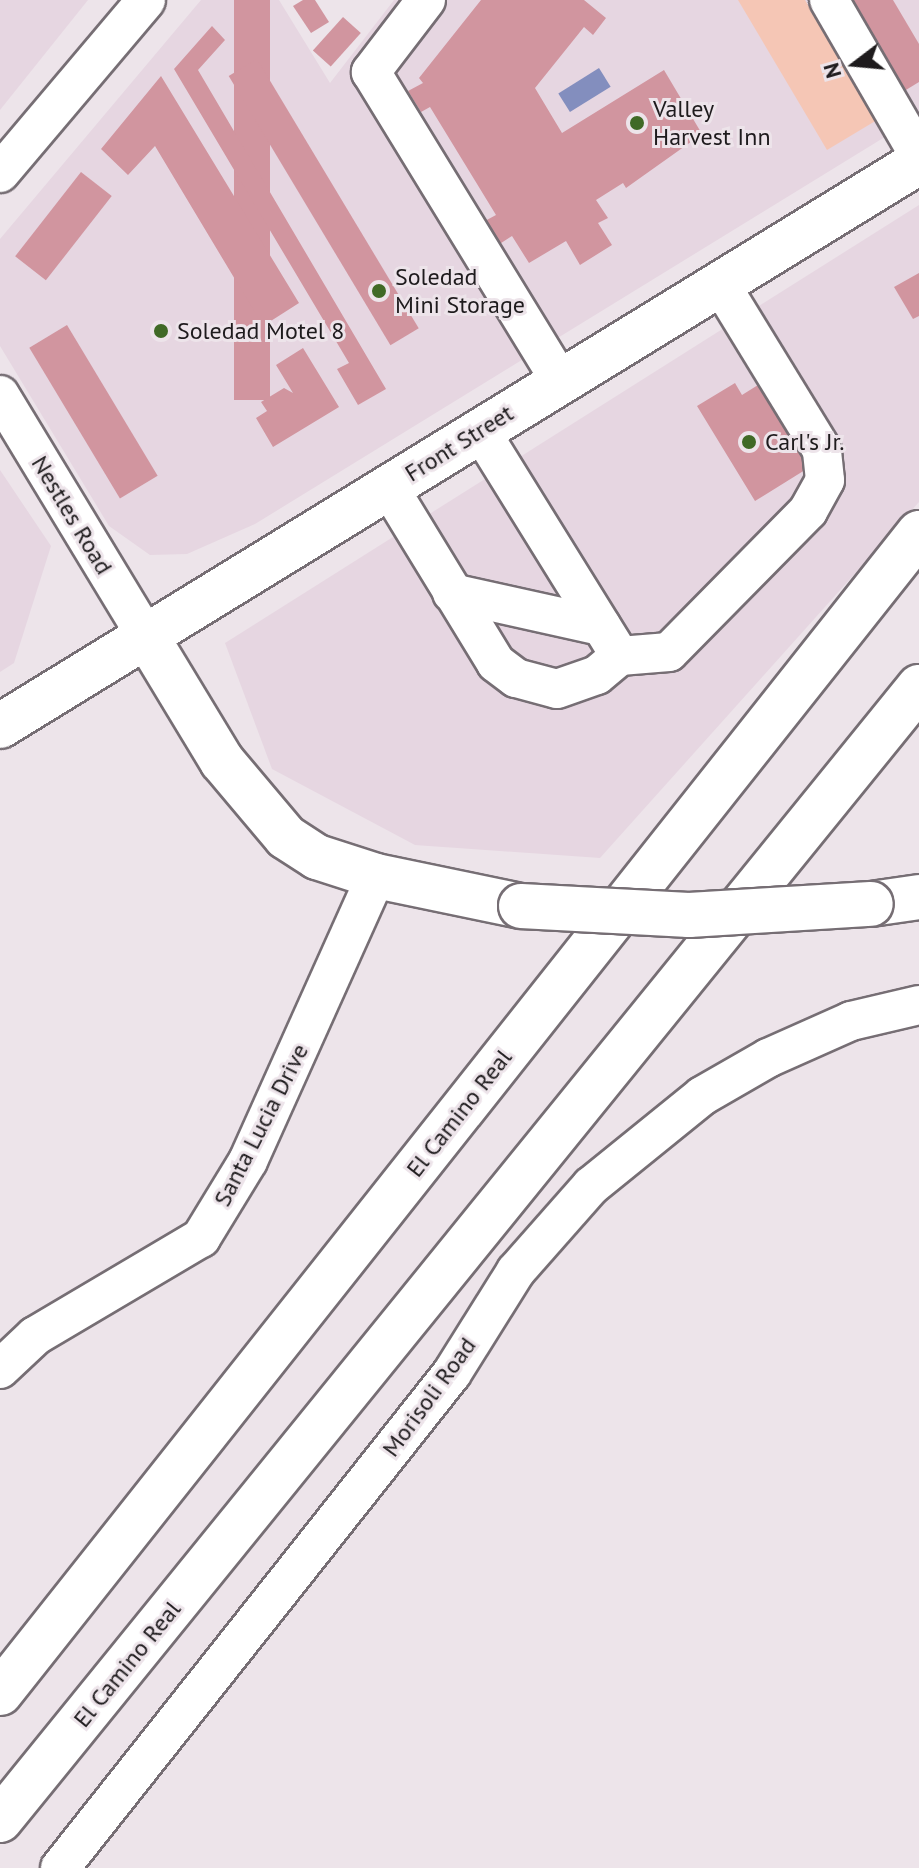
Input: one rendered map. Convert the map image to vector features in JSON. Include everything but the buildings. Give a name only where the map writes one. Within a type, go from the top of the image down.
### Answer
[{"type":"main road","name":"Front Street","points":[[0,726],[145,634],[919,162]]},
{"type":"main road","name":"El Camino Real","points":[[0,1693],[919,533]]},
{"type":"main road","points":[[145,634],[260,812],[317,857],[376,876],[521,906],[689,915],[871,904],[919,897]]},
{"type":"main road","name":"El Camino Real","points":[[0,1820],[919,687]]},
{"type":"main road","points":[[835,792],[919,714]]},
{"type":"street","points":[[0,173],[146,0]]},
{"type":"street","points":[[426,0],[371,72],[560,380]]},
{"type":"street","points":[[829,0],[919,155]]},
{"type":"street","points":[[452,593],[610,641],[669,652],[808,511],[825,480],[822,450],[719,282]]},
{"type":"street","name":"Nestles Road","points":[[0,395],[145,634]]},
{"type":"street","points":[[480,430],[610,641]]},
{"type":"street","points":[[388,486],[496,663],[538,687],[577,686],[610,641]]},
{"type":"street","name":"Santa Lucia Drive","points":[[0,1369],[35,1336],[201,1238],[248,1161],[376,876]]},
{"type":"street","name":"Morisoli Road","points":[[60,1868],[452,1373],[516,1271],[591,1186],[702,1096],[768,1058],[851,1021],[919,1005]]},
{"type":"shaded area","points":[[0,0],[88,0],[0,110]]},
{"type":"shaded area","points":[[201,0],[279,0],[330,83],[394,0],[919,0],[919,116],[255,524],[187,554],[150,555],[109,526],[0,346],[0,239]]},
{"type":"shaded area","points":[[738,0],[805,0],[877,120],[827,150]]},
{"type":"shaded area","points":[[919,205],[919,502],[600,858],[415,845],[272,769],[225,643]]},
{"type":"shaded area","points":[[0,470],[51,546],[14,663],[0,672]]},
{"type":"water","points":[[599,68],[611,87],[570,112],[558,93]]},
{"type":"place","name":"Valley Harvest Inn","points":[[637,123]]},
{"type":"place","name":"Soledad Mini Storage","points":[[379,291]]},
{"type":"place","name":"Soledad Motel 8","points":[[161,331]]},
{"type":"place","name":"Carl's Jr.","points":[[749,442]]}]
